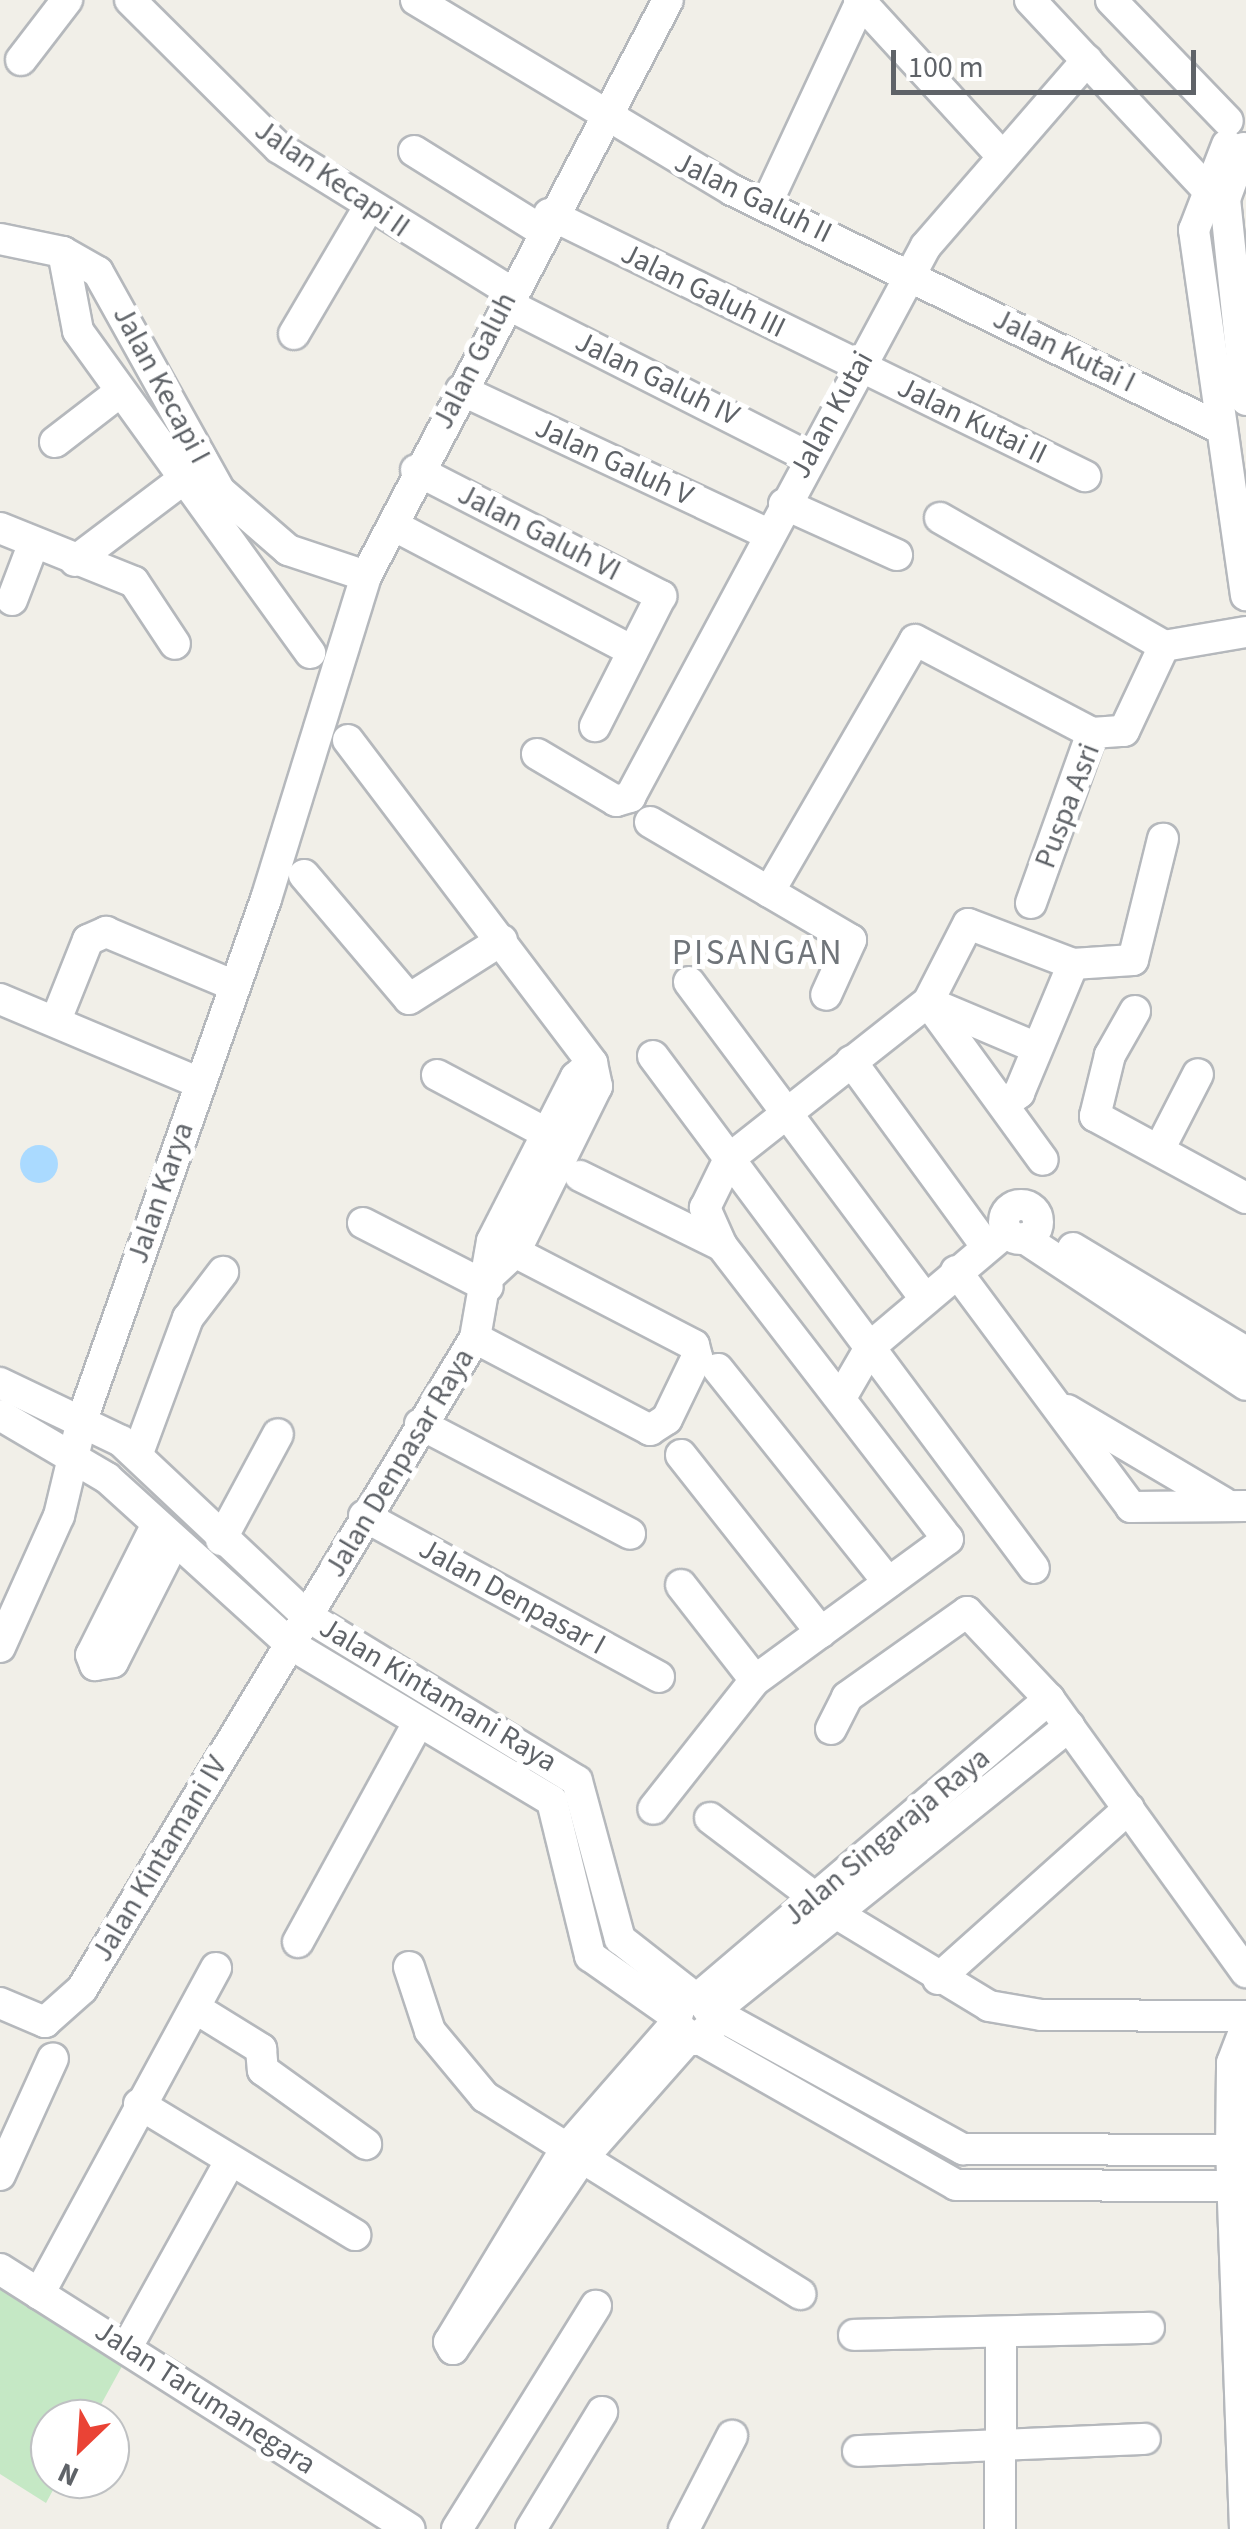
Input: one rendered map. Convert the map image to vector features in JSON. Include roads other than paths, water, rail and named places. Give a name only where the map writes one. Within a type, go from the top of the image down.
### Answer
[{"type":"street","points":[[21,60],[67,0]]},
{"type":"street","name":"Jalan Kecapi II","points":[[130,0],[271,141],[366,210],[508,298]]},
{"type":"street","name":"Jalan Galuh II","points":[[416,0],[599,118],[766,206],[909,274]]},
{"type":"street","name":"Jalan Galuh","points":[[310,734],[366,576],[416,470],[599,118],[668,0]]},
{"type":"street","points":[[766,206],[860,0],[1000,154]]},
{"type":"street","points":[[1030,0],[1088,60],[1228,150]]},
{"type":"street","points":[[1112,0],[1228,150],[1225,200],[1246,400]]},
{"type":"street","name":"Jalan Kutai","points":[[537,754],[624,802],[909,274],[1000,154],[1088,60]]},
{"type":"street","points":[[1228,150],[1194,245],[1220,428],[1244,558],[1246,596]]},
{"type":"street","name":"Jalan Galuh III","points":[[414,151],[545,222],[858,366]]},
{"type":"street","points":[[294,334],[366,210]]},
{"type":"street","name":"Jalan Kecapi I","points":[[0,239],[64,252],[107,284],[169,412],[237,510],[288,550],[366,576]]},
{"type":"street","points":[[64,252],[78,331],[310,653]]},
{"type":"street","name":"Jalan Kutai I","points":[[909,274],[1220,428]]},
{"type":"street","name":"Jalan Galuh IV","points":[[508,298],[808,457]]},
{"type":"street","name":"Jalan Kutai II","points":[[858,366],[1085,476]]},
{"type":"street","name":"Jalan Galuh V","points":[[460,390],[768,534]]},
{"type":"street","points":[[55,442],[120,392]]},
{"type":"street","name":"Jalan Galuh VI","points":[[416,470],[661,596],[633,651]]},
{"type":"street","points":[[76,561],[182,480]]},
{"type":"street","points":[[784,504],[897,555]]},
{"type":"street","points":[[940,518],[1164,646],[1246,632]]},
{"type":"street","points":[[0,528],[33,545],[134,582],[175,644]]},
{"type":"street","points":[[406,532],[633,651],[595,726]]},
{"type":"street","points":[[12,600],[33,545]]},
{"type":"street","points":[[769,892],[915,640],[1092,733]]},
{"type":"street","name":"Puspa Asri","points":[[1031,903],[1092,733],[1124,731],[1133,721],[1164,646]]},
{"type":"street","name":"Jalan Karya","points":[[0,1648],[46,1554],[82,1420],[235,986],[310,734]]},
{"type":"street","points":[[348,740],[592,1062],[597,1086],[503,1246]]},
{"type":"street","points":[[650,822],[851,940],[826,994]]},
{"type":"street","points":[[668,1220],[705,1208],[729,1158],[928,1002],[968,924],[1072,964],[1132,960],[1162,838]]},
{"type":"street","points":[[304,875],[408,999],[502,940]]},
{"type":"street","points":[[56,1020],[88,940],[106,932],[235,986]]},
{"type":"street","points":[[1004,1104],[1037,1048],[1072,964]]},
{"type":"street","points":[[690,982],[924,1297]]},
{"type":"street","points":[[0,998],[200,1083]]},
{"type":"street","points":[[928,1002],[1037,1048]]},
{"type":"street","points":[[928,1002],[1043,1160]]},
{"type":"street","points":[[1136,1011],[1110,1055],[1095,1116],[1246,1198]]},
{"type":"street","points":[[653,1056],[1034,1568]]},
{"type":"street","points":[[852,1061],[1013,1235],[1157,1314],[1246,1352]]},
{"type":"street","points":[[364,1223],[490,1281],[546,1132],[592,1062]]},
{"type":"street","points":[[1159,1150],[1198,1074]]},
{"type":"street","points":[[437,1075],[546,1132]]},
{"type":"street","points":[[580,1176],[722,1246]]},
{"type":"street","points":[[653,1810],[755,1680],[948,1539],[842,1396],[722,1246],[705,1208]]},
{"type":"street","points":[[842,1396],[871,1346],[956,1271],[1013,1235]]},
{"type":"street","points":[[475,1338],[650,1430],[667,1419],[697,1357],[694,1345],[503,1246]]},
{"type":"street","points":[[956,1271],[1131,1507],[1235,1505]]},
{"type":"street","points":[[138,1453],[188,1318],[224,1272]]},
{"type":"street","name":"Jalan Denpasar Raya","points":[[290,1644],[475,1338],[490,1281]]},
{"type":"street","points":[[1157,1314],[1246,1384]]},
{"type":"street","points":[[718,1369],[888,1582]]},
{"type":"street","name":"Jalan Kintamani Raya","points":[[0,1383],[82,1420],[138,1453],[221,1540],[308,1616],[559,1766],[589,1800],[620,1939],[695,2017],[963,2148],[1238,2150]]},
{"type":"street","points":[[1058,1404],[1235,1505]]},
{"type":"street","name":"Jalan Kintamani Raya","points":[[0,1415],[72,1455],[290,1644],[417,1726],[539,1791],[560,1815],[590,1956],[695,2017],[956,2185],[1238,2186]]},
{"type":"street","points":[[420,1424],[630,1534]]},
{"type":"street","points":[[221,1540],[278,1434]]},
{"type":"street","points":[[681,1456],[821,1632]]},
{"type":"street","name":"Jalan Denpasar I","points":[[364,1516],[659,1677]]},
{"type":"street","points":[[95,1665],[91,1655],[165,1534]]},
{"type":"street","points":[[681,1584],[755,1680]]},
{"type":"street","points":[[831,1730],[848,1697],[962,1610],[1048,1699],[1246,1972]]},
{"type":"street","name":"Jalan Kintamani IV","points":[[0,2003],[45,2022],[82,1989],[290,1644]]},
{"type":"street","name":"Jalan Singaraja Raya","points":[[572,2155],[695,2017],[958,1795],[1048,1699]]},
{"type":"street","points":[[298,1942],[417,1726]]},
{"type":"street","name":"Jalan Singaraja Raya","points":[[958,1795],[1069,1726]]},
{"type":"street","points":[[560,1815],[589,1800]]},
{"type":"street","points":[[938,1979],[1129,1808]]},
{"type":"street","points":[[710,1818],[824,1906],[938,1979],[990,2006],[1040,2015],[1246,2016]]},
{"type":"street","points":[[39,2294],[216,1968]]},
{"type":"street","points":[[410,1968],[430,2031],[485,2096],[572,2155],[800,2294]]},
{"type":"street","points":[[195,2008],[261,2049],[263,2070],[366,2144]]},
{"type":"street","points":[[1245,2529],[1238,2150],[1232,2062],[1246,2026]]},
{"type":"street","points":[[0,2176],[53,2058]]},
{"type":"street","points":[[140,2104],[355,2234]]},
{"type":"street","points":[[572,2155],[453,2350],[448,2342],[572,2155]]},
{"type":"street","points":[[127,2347],[230,2161]]},
{"type":"street","name":"Jalan Tarumanegara","points":[[0,2268],[409,2529]]},
{"type":"street","points":[[457,2529],[596,2306]]},
{"type":"street","points":[[854,2335],[1001,2335],[1149,2328]]},
{"type":"street","points":[[1000,2529],[1001,2335]]},
{"type":"street","points":[[531,2529],[602,2412]]},
{"type":"street","points":[[684,2529],[732,2436]]},
{"type":"street","points":[[858,2451],[1144,2438]]},
{"type":"water","points":[[39,1145],[53,1150],[58,1164],[53,1178],[39,1183],[25,1178],[20,1164],[25,1150]]},
{"type":"district","name":"PISANGAN","points":[[758,953]]}]
